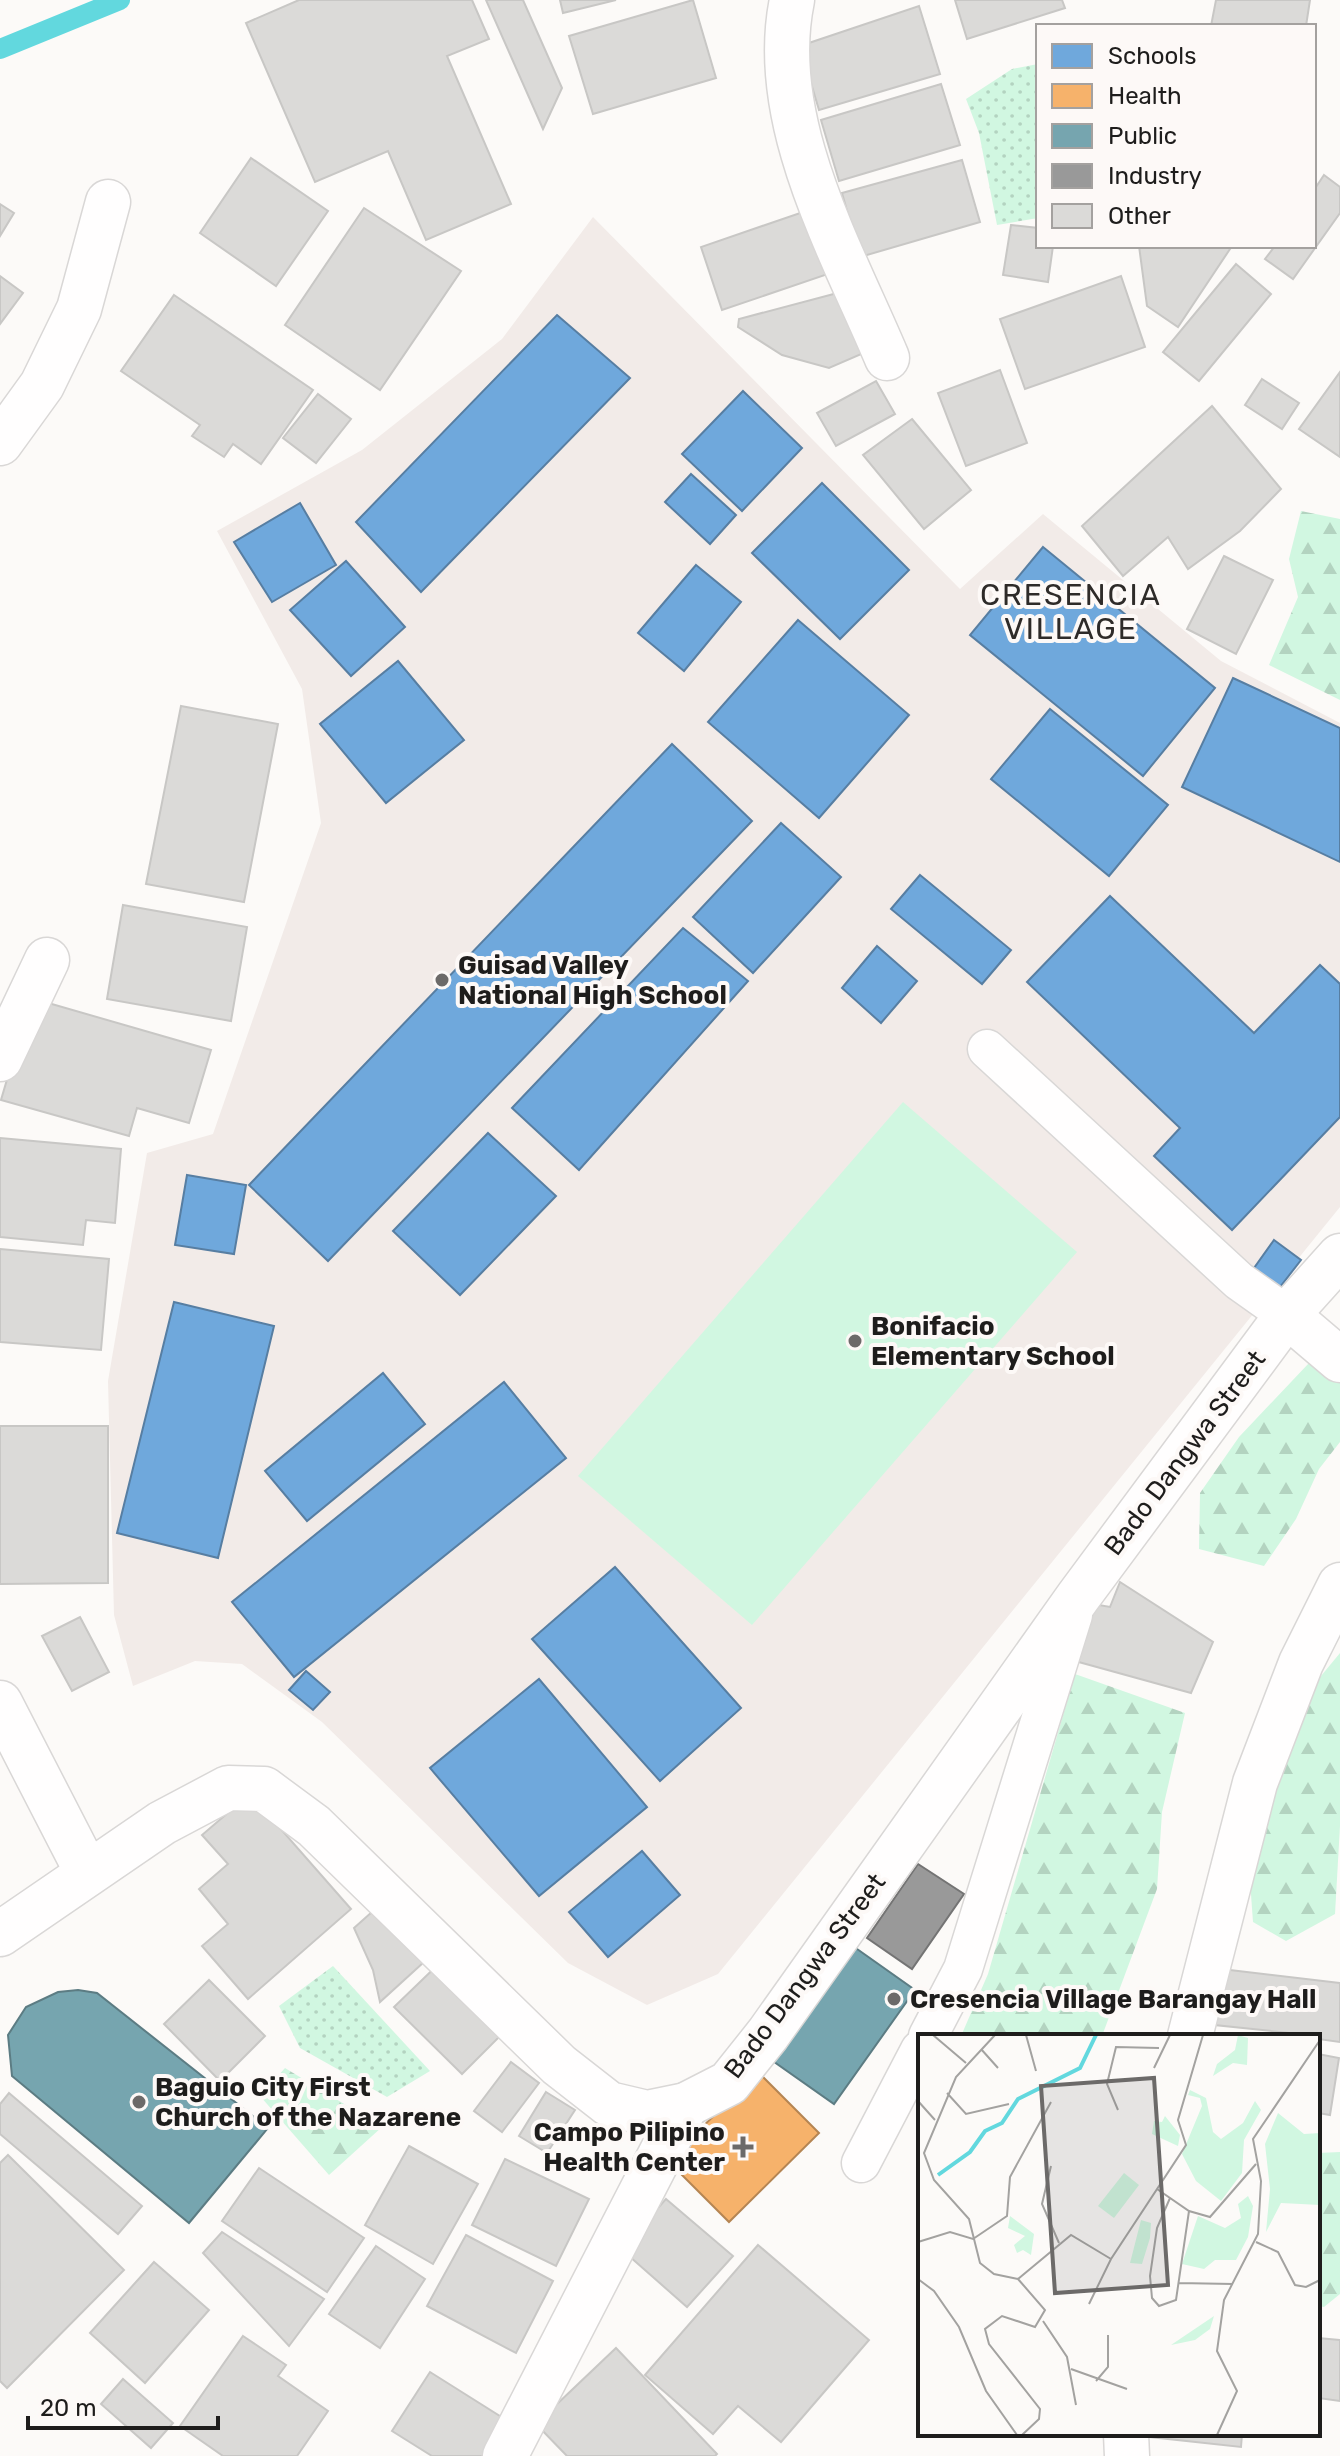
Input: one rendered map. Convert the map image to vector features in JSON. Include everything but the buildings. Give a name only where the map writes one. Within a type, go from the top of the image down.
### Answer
[{"type":"street","points":[[792,0],[785,35],[799,146],[887,358]]},
{"type":"street","points":[[0,443],[42,385],[79,309],[108,202]]},
{"type":"street","points":[[0,1059],[47,960]]},
{"type":"street","name":"Bado Dangwa Street","points":[[0,1934],[162,1823],[228,1788],[264,1789],[314,1826],[559,2065],[609,2104],[647,2113],[686,2105],[729,2083],[768,2034],[1078,1597],[1287,1315],[1340,1256]]},
{"type":"street","points":[[1287,1315],[1340,1360]]},
{"type":"street","points":[[1191,2034],[1255,1783],[1301,1663],[1340,1585]]},
{"type":"street","points":[[0,1703],[87,1872]]},
{"type":"street","points":[[505,2456],[686,2105]]},
{"type":"street","points":[[1126,2436],[1127,2456]]},
{"type":"lane","points":[[987,1049],[1239,1281],[1287,1315]]},
{"type":"lane","points":[[929,2034],[963,1969],[1078,1597]]},
{"type":"lane","points":[[861,2163],[918,2054]]},
{"type":"shaded area","name":"Bonifacio Elementary School","points":[[593,217],[960,589],[1043,514],[1221,661],[1340,723],[1340,1207],[718,1974],[647,2005],[568,1963],[322,1722],[242,1664],[195,1661],[133,1686],[114,1615],[108,1381],[147,1153],[213,1134],[321,823],[302,689],[217,531],[362,450],[502,339]]},
{"type":"green space","points":[[1036,64],[1036,218],[997,225],[979,133],[966,99],[1012,69]]},
{"type":"green space","points":[[1301,511],[1340,519],[1340,700],[1269,665],[1298,597],[1289,559]]},
{"type":"green space","points":[[903,1102],[1077,1252],[752,1625],[578,1476]]},
{"type":"green space","points":[[1340,1348],[1340,1442],[1319,1469],[1296,1519],[1264,1566],[1199,1549],[1200,1493],[1239,1437],[1309,1363]]},
{"type":"green space","points":[[1340,1653],[1340,1826],[1335,1914],[1286,1941],[1253,1922],[1246,1826],[1316,1682]]},
{"type":"green space","points":[[1075,1674],[1185,1713],[1162,1812],[1157,1889],[1103,2034],[962,2034],[988,1974]]},
{"type":"green space","points":[[333,1966],[430,2071],[387,2097],[300,2048],[279,2006]]},
{"type":"green space","points":[[285,2068],[382,2127],[329,2175],[260,2096]]},
{"type":"green space","points":[[1340,2152],[1340,2294],[1324,2307],[1320,2306],[1320,2153]]},
{"type":"waterway","points":[[0,49],[120,0]]},
{"type":"place","name":"Guisad Valley National High School","points":[[442,980]]},
{"type":"place","name":"Bonifacio Elementary School","points":[[855,1341]]},
{"type":"place","name":"Cresencia Village Barangay Hall","points":[[894,1999]]},
{"type":"place","name":"Baguio City First Church of the Nazarene","points":[[139,2102]]},
{"type":"place","name":"Campo Pilipino Health Center","points":[[743,2147]]},
{"type":"district","name":"CRESENCIA VILLAGE","points":[[1071,612]]}]
